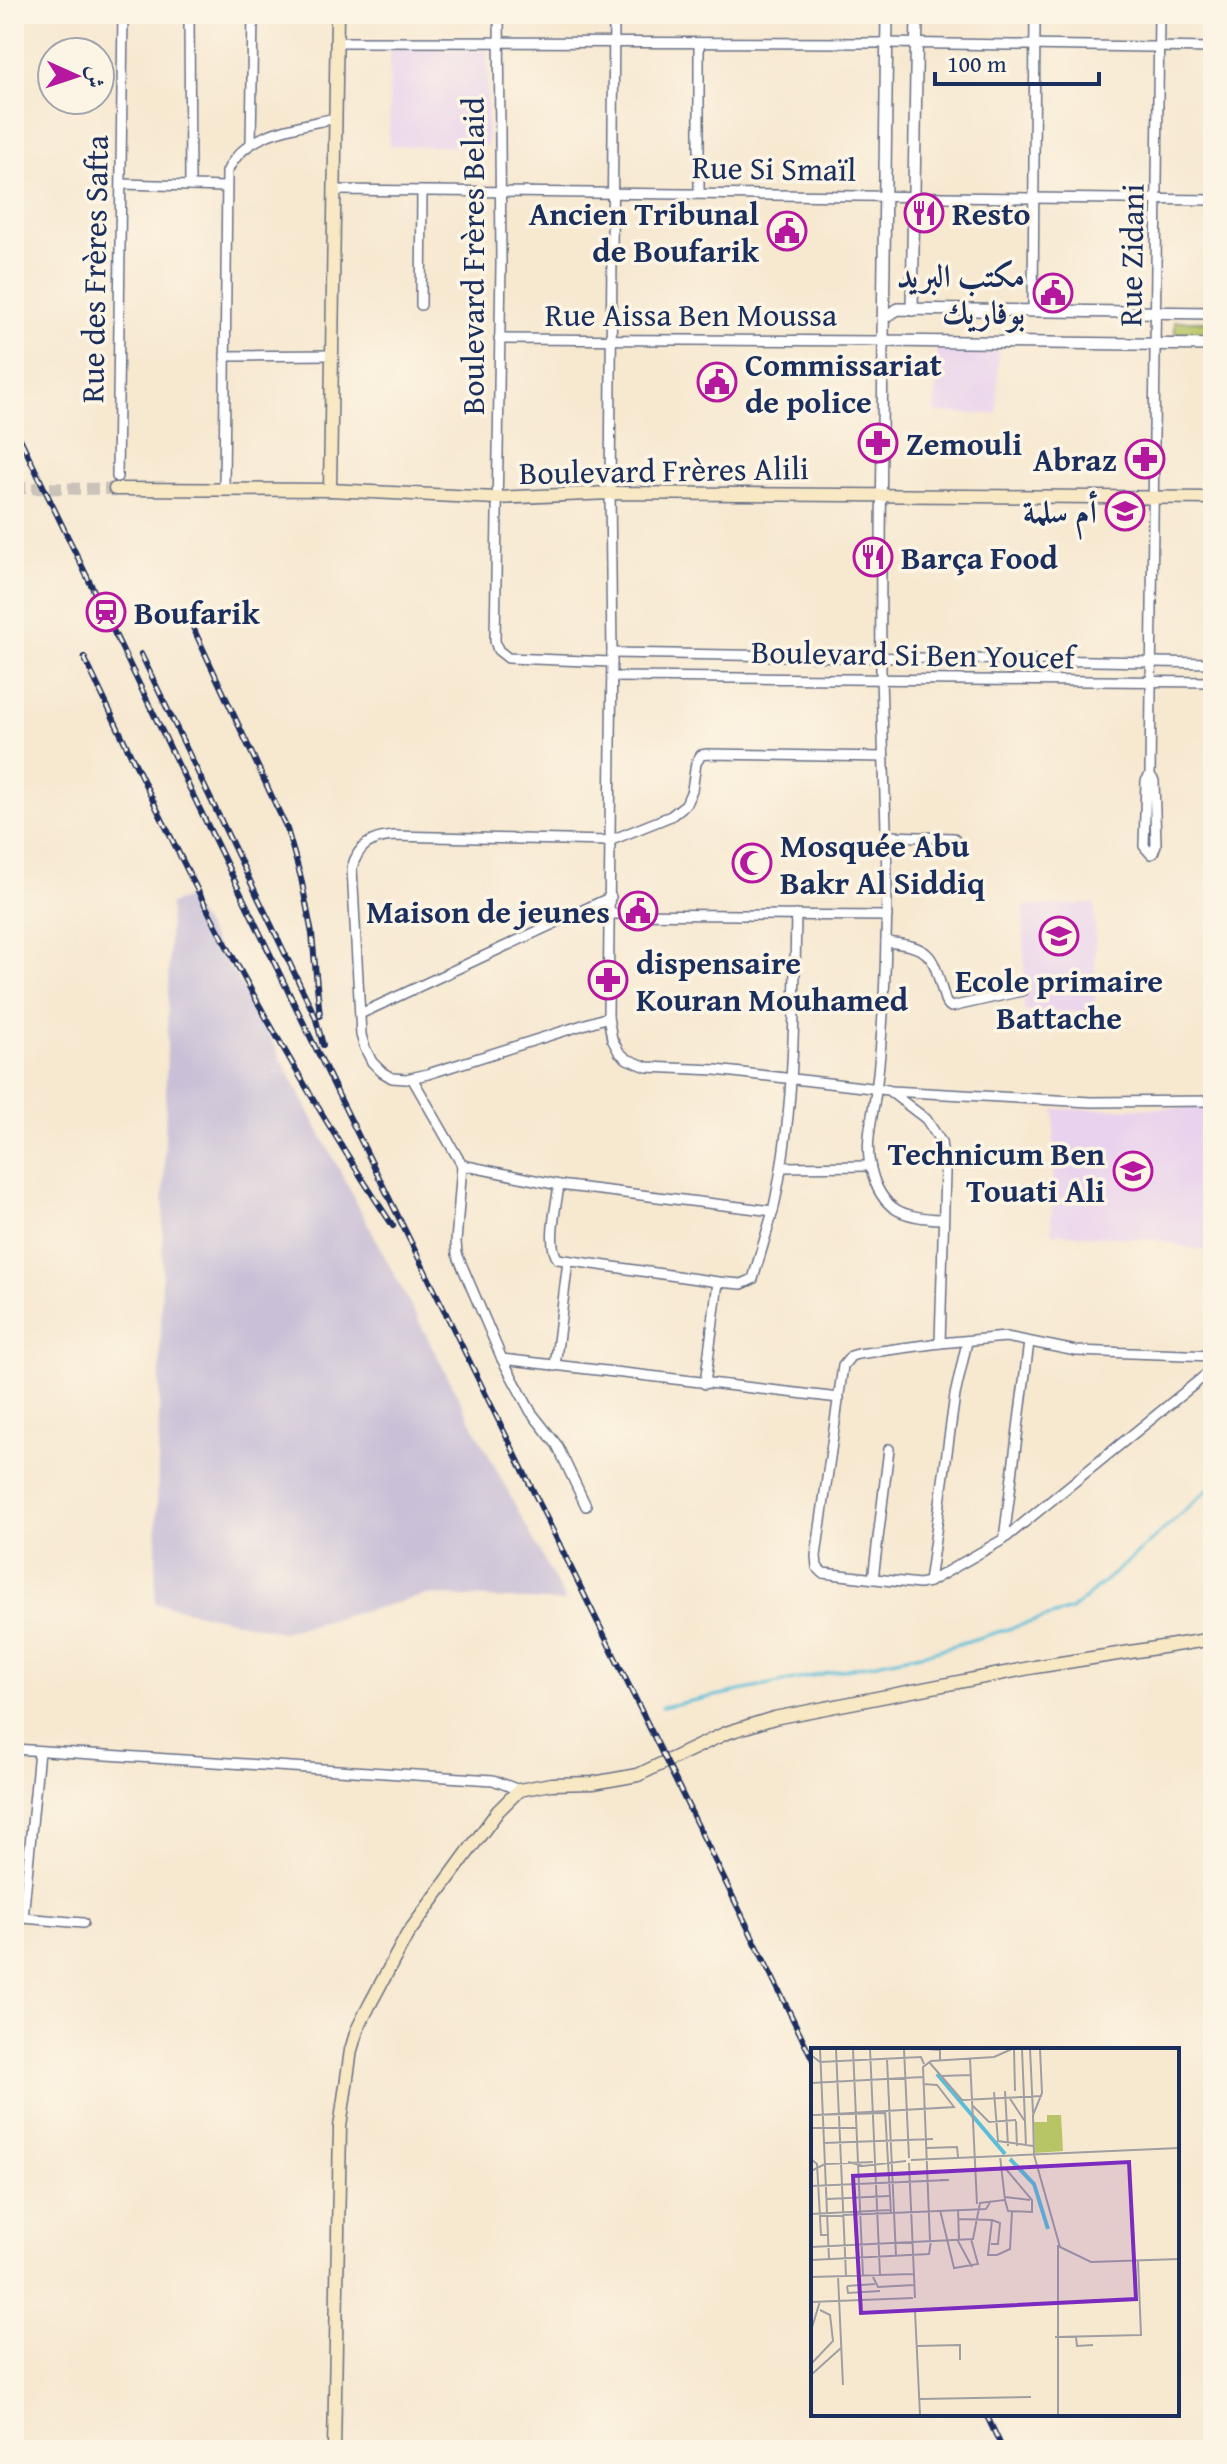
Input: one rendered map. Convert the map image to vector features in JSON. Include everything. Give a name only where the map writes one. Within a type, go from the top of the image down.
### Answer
[{"type":"main road","points":[[330,490],[337,14]]},
{"type":"main road","name":"Boulevard Frères Alili","points":[[116,483],[496,498],[610,493],[1213,498]]},
{"type":"main road","points":[[334,2450],[340,2127],[357,2030],[407,1935],[498,1811],[519,1790],[638,1775],[726,1733],[774,1718],[1035,1667],[1213,1639]]},
{"type":"street","name":"Rue des Frères Safta","points":[[116,483],[123,14]]},
{"type":"street","points":[[189,14],[190,186]]},
{"type":"street","points":[[251,144],[253,14]]},
{"type":"street","name":"Boulevard Frères Belaid","points":[[499,14],[501,190],[495,641],[504,656],[514,659],[612,658]]},
{"type":"street","points":[[614,14],[609,1023],[619,1052],[647,1067],[716,1070],[888,1090],[1091,1102],[1213,1101]]},
{"type":"street","points":[[887,14],[881,657],[887,916],[876,1089],[869,1140],[870,1166],[875,1183],[899,1213],[914,1218],[942,1219]]},
{"type":"street","points":[[912,310],[917,14]]},
{"type":"street","points":[[1033,311],[1035,14]]},
{"type":"street","name":"Rue Zidani","points":[[1150,775],[1159,14]]},
{"type":"street","points":[[337,42],[886,43],[1213,48]]},
{"type":"street","points":[[699,43],[699,193]]},
{"type":"street","points":[[224,489],[225,187],[230,165],[251,144],[268,134],[335,118]]},
{"type":"street","points":[[122,184],[225,187]]},
{"type":"street","name":"Rue Si Smaïl","points":[[334,190],[1213,200]]},
{"type":"street","points":[[421,305],[422,192]]},
{"type":"street","points":[[883,318],[898,309],[1213,313]]},
{"type":"street","name":"Rue Aissa Ben Moussa","points":[[499,339],[883,341]]},
{"type":"street","points":[[883,341],[1213,345]]},
{"type":"street","points":[[225,356],[332,355]]},
{"type":"street","name":"Boulevard Si Ben Youcef","points":[[612,658],[881,657],[1213,663]]},
{"type":"street","name":"Boulevard Si Ben Youcef","points":[[612,677],[1213,682]]},
{"type":"street","points":[[609,1023],[412,1078],[392,1078],[382,1072],[372,1062],[361,1035],[352,868],[358,852],[364,845],[380,837],[393,836],[609,841],[671,816],[686,804],[692,790],[696,763],[701,755],[884,757]]},
{"type":"street","points":[[1150,775],[1154,781],[1156,845],[1151,854],[1144,846],[1146,781],[1150,775]]},
{"type":"street","points":[[887,836],[954,838]]},
{"type":"street","points":[[360,1014],[611,897]]},
{"type":"street","points":[[611,914],[887,916]]},
{"type":"street","points":[[559,1185],[552,1245],[555,1255],[568,1261],[718,1282],[742,1284],[753,1279],[783,1167],[793,1081],[796,915]]},
{"type":"street","points":[[886,942],[918,947],[932,957],[946,1003],[951,1007],[1022,991]]},
{"type":"street","points":[[412,1078],[462,1165],[457,1254],[502,1359],[531,1412],[557,1445],[586,1506]]},
{"type":"street","points":[[888,1090],[926,1119],[941,1142],[945,1172],[940,1343]]},
{"type":"street","points":[[462,1165],[559,1185],[773,1211]]},
{"type":"street","points":[[783,1167],[870,1166]]},
{"type":"street","points":[[555,1366],[568,1261]]},
{"type":"street","points":[[705,1384],[718,1282]]},
{"type":"street","points":[[1213,1356],[1088,1352],[995,1336],[851,1356],[843,1366],[816,1562],[820,1571],[827,1575],[919,1584],[929,1582],[1004,1539],[1213,1369]]},
{"type":"street","points":[[929,1582],[955,1395],[967,1342]]},
{"type":"street","points":[[1004,1539],[1029,1342]]},
{"type":"street","points":[[502,1359],[839,1398]]},
{"type":"street","points":[[873,1579],[889,1449]]},
{"type":"street","points":[[14,1749],[493,1780],[519,1790]]},
{"type":"street","points":[[14,1929],[23,1918],[39,1751]]},
{"type":"street","points":[[23,1918],[83,1923]]},
{"type":"shaded area","points":[[390,49],[488,51],[487,147],[389,146]]},
{"type":"shaded area","points":[[937,349],[998,351],[997,414],[935,413]]},
{"type":"shaded area","points":[[187,898],[252,1003],[566,1602],[427,1595],[282,1632],[155,1603],[170,904]]},
{"type":"shaded area","name":"Ecole primaire Battache","points":[[1095,904],[1095,1012],[1024,1011],[1024,906]]},
{"type":"shaded area","name":"Technicum Ben Touati Ali","points":[[1213,1108],[1213,1253],[1157,1240],[1051,1233],[1055,1109]]},
{"type":"green space","points":[[1175,321],[1213,321],[1213,340],[1175,340]]},
{"type":"waterway","points":[[662,1707],[935,1651],[1071,1610],[1213,1485]]},
{"type":"tunnel","points":[[14,488],[115,489]]},
{"type":"railway","points":[[14,426],[811,2056]]},
{"type":"railway","points":[[190,621],[287,829],[312,934],[320,1016]]},
{"type":"railway","points":[[141,654],[315,1016],[323,1045]]},
{"type":"railway","points":[[84,657],[233,958],[321,1113],[393,1226]]},
{"type":"railway","points":[[987,2416],[1003,2450]]},
{"type":"place","name":"Resto","points":[[924,213]]},
{"type":"place","name":"Ancien Tribunal de Boufarik","points":[[787,231]]},
{"type":"place","name":"مكتب البريد بوفاريك","points":[[1053,293]]},
{"type":"place","name":"Commissariat de police","points":[[717,382]]},
{"type":"place","name":"Zemouli","points":[[878,443]]},
{"type":"place","name":"Abraz","points":[[1145,459]]},
{"type":"place","name":"أم سلمة","points":[[1125,511]]},
{"type":"place","name":"Barça Food","points":[[873,557]]},
{"type":"place","name":"Boufarik","points":[[106,612]]},
{"type":"place","name":"Mosquée Abu Bakr Al Siddiq","points":[[752,863]]},
{"type":"place","name":"Maison de jeunes","points":[[638,911]]},
{"type":"place","name":"Ecole primaire Battache","points":[[1059,936]]},
{"type":"place","name":"dispensaire Kouran Mouhamed","points":[[608,980]]},
{"type":"place","name":"Technicum Ben Touati Ali","points":[[1133,1171]]}]
